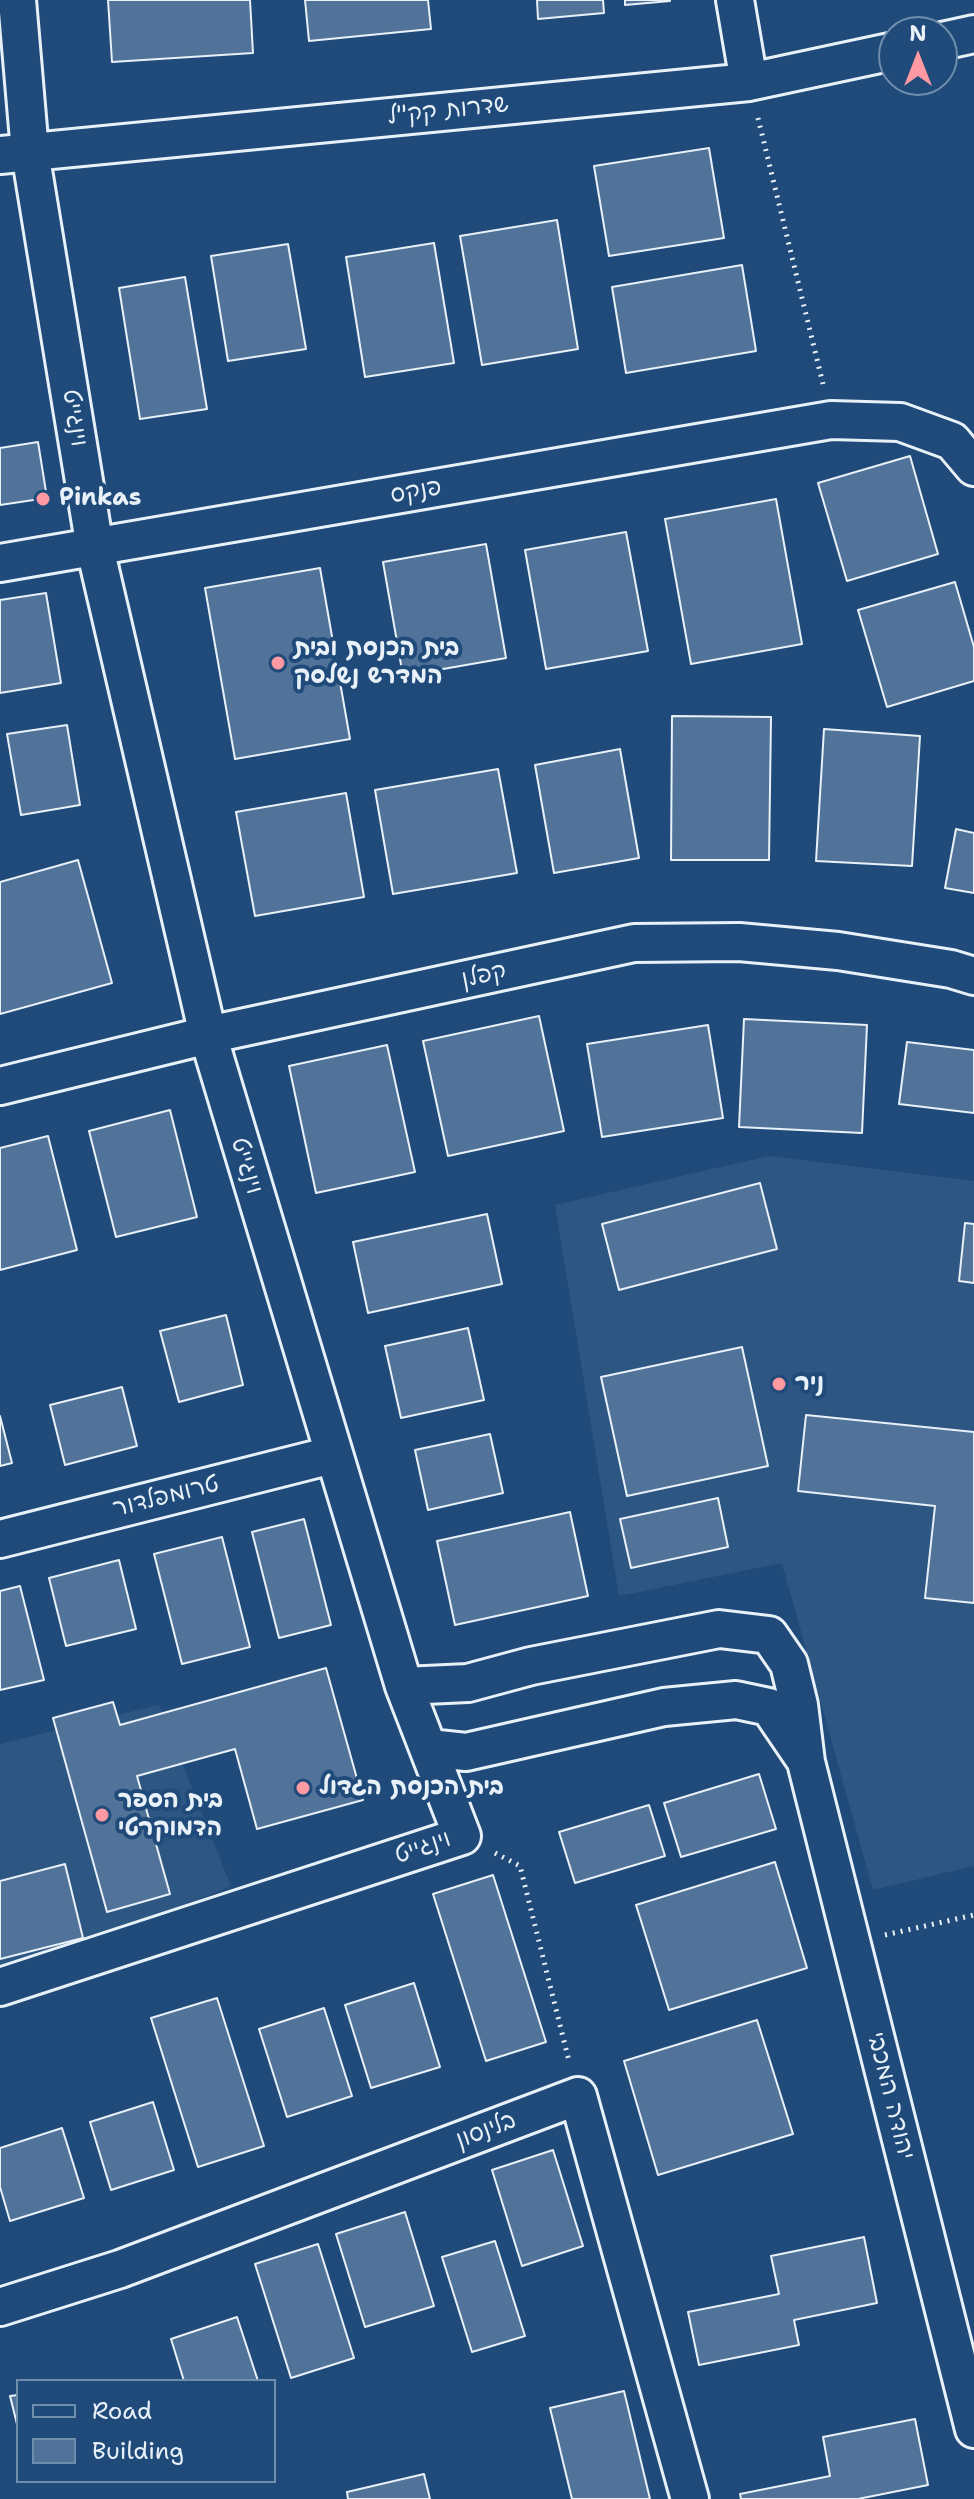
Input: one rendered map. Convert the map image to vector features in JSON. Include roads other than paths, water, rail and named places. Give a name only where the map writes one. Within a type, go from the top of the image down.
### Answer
[{"type":"street","name":"וינגייט","points":[[0,1987],[462,1836],[404,1686],[208,1035],[95,548],[15,153],[17,0]]},
{"type":"street","points":[[735,0],[749,82]]},
{"type":"street","name":"שדרות קק\"ל","points":[[15,153],[749,82],[878,54]]},
{"type":"street","name":"פנקס","points":[[0,563],[831,420],[900,422],[952,441],[974,467]]},
{"type":"street","name":"קפלן","points":[[0,1086],[208,1035],[634,943],[739,942],[882,957],[974,976]]},
{"type":"street","name":"טרומפלדור","points":[[0,1539],[332,1455]]},
{"type":"street","name":"יהודה המכבי","points":[[404,1686],[468,1683],[531,1666],[719,1629],[769,1635],[789,1664],[799,1705],[806,1762],[974,2429]]},
{"type":"street","name":"יהודה המכבי","points":[[429,1748],[466,1752],[664,1707],[736,1700],[769,1707],[806,1762]]},
{"type":"street","name":"בלינסון","points":[[0,2307],[120,2269],[578,2096],[690,2499]]},
{"type":"place","name":"Pinkas","points":[[43,499]]},
{"type":"place","name":"בית הכנסת ובית המדרש נשלסק","points":[[278,663]]},
{"type":"place","name":"ניר","points":[[779,1384]]},
{"type":"place","name":"בית הכנסת הגדול","points":[[303,1788]]},
{"type":"place","name":"בית הספר הדמוקרטי","points":[[102,1815]]}]
